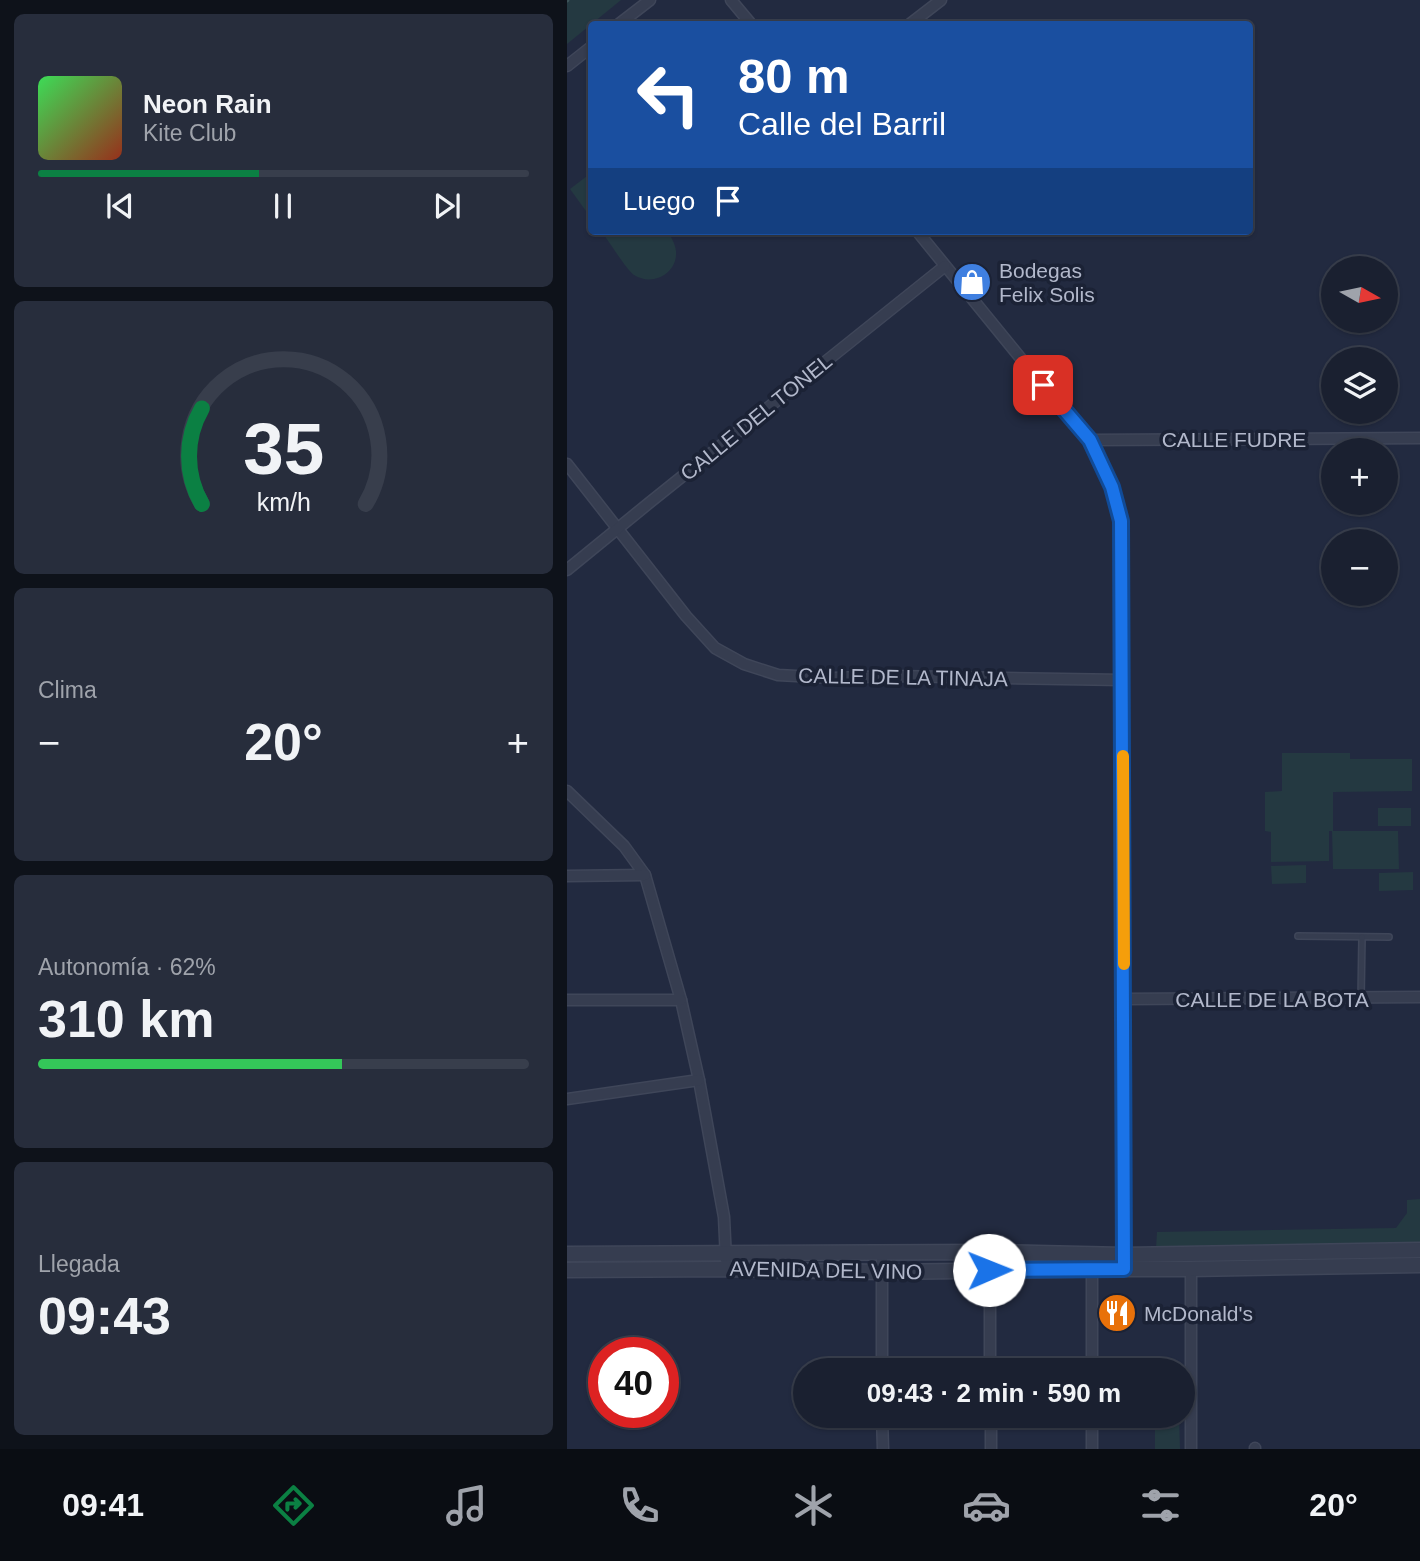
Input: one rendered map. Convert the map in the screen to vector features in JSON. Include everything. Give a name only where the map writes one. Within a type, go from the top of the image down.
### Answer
[{"type":"street","points":[[623,21],[650,0]]},
{"type":"street","points":[[731,0],[748,21]]},
{"type":"street","points":[[914,21],[941,0]]},
{"type":"street","points":[[567,66],[588,49]]},
{"type":"street","points":[[920,235],[1090,440],[1112,487],[1121,521],[1124,1262]]},
{"type":"street","name":"CALLE DEL TONEL","points":[[567,570],[946,266]]},
{"type":"street","name":"CALLE FUDRE","points":[[1090,440],[1420,438]]},
{"type":"street","name":"CALLE DE LA TINAJA","points":[[567,464],[686,616],[715,648],[744,664],[778,675],[833,678],[893,676],[1123,680]]},
{"type":"street","points":[[567,791],[624,846],[645,874],[681,1000],[699,1080],[724,1217],[727,1269]]},
{"type":"street","points":[[567,876],[645,874]]},
{"type":"street","name":"CALLE DE LA BOTA","points":[[1124,999],[1420,998]]},
{"type":"street","points":[[567,1000],[681,1000]]},
{"type":"street","points":[[567,1098],[699,1080]]},
{"type":"street","name":"AVENIDA DEL VINO","points":[[567,1270],[881,1272],[1092,1269],[1124,1262],[1420,1250]]},
{"type":"street","points":[[882,1252],[882,1358]]},
{"type":"street","points":[[990,1252],[990,1358]]},
{"type":"street","name":"AVENIDA DEL VINO","points":[[567,1254],[990,1252],[1191,1269],[1420,1265]]},
{"type":"street","points":[[1092,1269],[1092,1358]]},
{"type":"street","points":[[1191,1269],[1191,1449]]},
{"type":"street","points":[[883,1428],[883,1449]]},
{"type":"street","points":[[991,1428],[991,1449]]},
{"type":"street","points":[[1092,1428],[1093,1449]]},
{"type":"lane","points":[[1298,936],[1389,937]]},
{"type":"lane","points":[[1361,998],[1362,937]]},
{"type":"shaded area","points":[[567,0],[621,0],[595,21],[588,21],[588,27],[567,44]]},
{"type":"shaded area","points":[[588,175],[588,214],[570,189]]},
{"type":"shaded area","points":[[604,235],[669,235],[674,243],[676,259],[663,276],[641,278],[634,275]]},
{"type":"shaded area","points":[[1282,753],[1350,753],[1350,759],[1412,759],[1412,791],[1333,792],[1333,831],[1398,831],[1399,869],[1333,869],[1332,831],[1329,831],[1329,861],[1271,862],[1271,832],[1265,831],[1265,792],[1282,791]]},
{"type":"shaded area","points":[[1378,808],[1411,808],[1411,826],[1378,826]]},
{"type":"shaded area","points":[[1306,865],[1306,883],[1272,884],[1271,866]]},
{"type":"shaded area","points":[[1413,872],[1413,890],[1379,891],[1379,873]]},
{"type":"shaded area","points":[[1420,1199],[1420,1245],[1156,1249],[1157,1232],[1396,1228],[1407,1213],[1407,1200]]},
{"type":"shaded area","points":[[1155,1428],[1179,1428],[1180,1449],[1155,1449]]},
{"type":"slow traffic","points":[[1123,756],[1124,964]]},
{"type":"place","name":"Bodegas Felix Solis","points":[[972,282]]},
{"type":"place","name":"McDonald's","points":[[1117,1313]]},
{"type":"route","points":[[989,1270],[1124,1269],[1121,521],[1112,487],[1090,440],[1043,385]]}]
